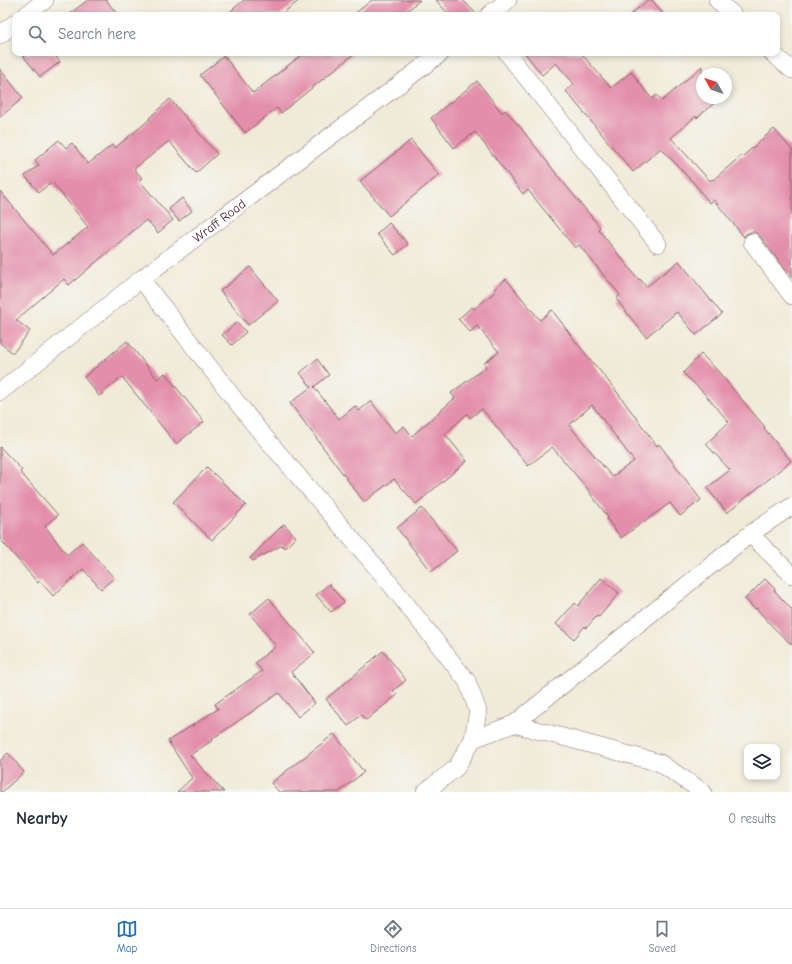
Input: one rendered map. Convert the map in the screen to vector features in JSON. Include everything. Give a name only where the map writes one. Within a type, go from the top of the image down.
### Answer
[{"type":"street","points":[[30,12],[45,0]]},
{"type":"street","points":[[493,12],[508,0]]},
{"type":"street","points":[[717,0],[730,12]]},
{"type":"street","points":[[0,35],[12,26]]},
{"type":"street","name":"Wraff Road","points":[[0,392],[141,280],[437,56]]},
{"type":"street","points":[[509,56],[658,244]]},
{"type":"street","points":[[776,56],[792,70]]},
{"type":"street","points":[[752,242],[792,296]]},
{"type":"street","points":[[141,280],[257,428],[388,580],[467,681],[478,711],[473,739],[456,768],[425,792]]},
{"type":"street","points":[[473,739],[514,724],[750,534],[792,506]]},
{"type":"street","points":[[750,534],[792,575]]},
{"type":"street","points":[[514,724],[660,764],[703,792]]},
{"type":"building","points":[[88,0],[106,0],[116,12],[72,12]]},
{"type":"building","points":[[244,0],[300,0],[284,12],[230,12]]},
{"type":"building","points":[[372,0],[420,0],[406,12],[357,12]]},
{"type":"building","points":[[436,0],[463,0],[474,12],[446,12]]},
{"type":"building","points":[[648,0],[652,0],[662,12],[634,12]]},
{"type":"building","points":[[23,56],[55,56],[60,62],[40,77]]},
{"type":"building","points":[[224,56],[253,93],[300,56],[351,56],[281,113],[277,108],[245,133],[200,75]]},
{"type":"building","points":[[527,56],[584,56],[611,88],[631,72],[652,99],[657,95],[662,101],[696,71],[696,104],[713,104],[697,118],[696,116],[671,138],[710,181],[742,155],[743,156],[774,129],[792,150],[792,278],[760,236],[755,232],[751,232],[746,234],[744,237],[714,200],[710,203],[661,148],[633,172],[566,91],[574,84],[556,63],[542,75]]},
{"type":"building","points":[[0,69],[23,98],[0,117]]},
{"type":"building","points":[[477,81],[502,113],[505,110],[520,127],[600,227],[598,229],[646,287],[679,261],[722,314],[696,335],[677,312],[646,337],[616,299],[620,295],[579,245],[575,248],[528,190],[523,194],[475,132],[454,148],[431,118]]},
{"type":"building","points":[[170,99],[217,154],[196,173],[169,141],[134,169],[142,178],[139,180],[173,220],[158,233],[146,220],[69,285],[64,279],[16,320],[30,331],[13,353],[0,343],[0,191],[53,255],[88,227],[52,182],[39,192],[25,176],[39,165],[35,160],[59,140],[66,148],[72,143],[88,164],[112,145],[115,148],[150,119],[149,118]]},
{"type":"building","points":[[411,140],[439,175],[389,216],[360,181]]},
{"type":"building","points":[[182,198],[192,211],[179,221],[169,209]]},
{"type":"building","points":[[389,223],[408,244],[395,255],[377,234]]},
{"type":"building","points":[[250,267],[278,301],[248,325],[220,291]]},
{"type":"building","points":[[506,279],[540,320],[552,310],[614,388],[657,446],[659,444],[701,500],[680,516],[670,503],[621,538],[591,493],[552,447],[528,466],[482,409],[470,418],[467,414],[445,434],[467,461],[416,504],[394,479],[364,502],[290,403],[311,387],[300,373],[317,359],[329,375],[314,387],[339,419],[355,406],[359,411],[371,401],[395,433],[404,426],[412,436],[455,398],[451,393],[486,367],[484,363],[499,352],[477,326],[470,332],[458,319],[472,307],[474,309],[496,291],[494,289]],"holes":[[[592,405],[634,461],[612,477],[569,425]]]},
{"type":"building","points":[[237,322],[246,332],[232,345],[222,335]]},
{"type":"building","points":[[127,341],[157,379],[165,373],[204,422],[176,444],[122,377],[99,396],[84,377]]},
{"type":"building","points":[[701,354],[716,369],[765,427],[764,428],[791,461],[727,513],[707,488],[730,470],[706,444],[729,422],[702,391],[683,373]]},
{"type":"building","points":[[0,447],[22,470],[20,472],[58,515],[45,526],[67,555],[82,542],[114,578],[101,589],[83,569],[53,596],[40,581],[38,583],[0,539]]},
{"type":"building","points":[[207,467],[246,505],[212,540],[173,502]]},
{"type":"building","points":[[422,508],[457,551],[431,572],[397,528]]},
{"type":"building","points":[[284,524],[296,537],[285,548],[282,545],[253,561],[250,558]]},
{"type":"building","points":[[601,578],[619,593],[599,617],[597,616],[586,628],[585,626],[574,639],[556,624],[575,603],[578,606]]},
{"type":"building","points":[[765,579],[792,610],[792,645],[756,608],[755,609],[745,599]]},
{"type":"building","points":[[329,584],[344,602],[331,612],[316,595]]},
{"type":"building","points":[[269,598],[315,653],[291,672],[315,703],[298,717],[279,693],[190,755],[224,792],[177,792],[192,778],[168,741],[218,709],[215,704],[262,671],[255,663],[276,646],[250,614]]},
{"type":"building","points":[[383,651],[406,680],[393,691],[397,695],[366,720],[361,715],[348,726],[326,699]]},
{"type":"building","points":[[334,734],[364,772],[339,792],[279,792],[271,783]]},
{"type":"building","points":[[8,753],[24,772],[2,792],[0,792],[0,761]]}]
